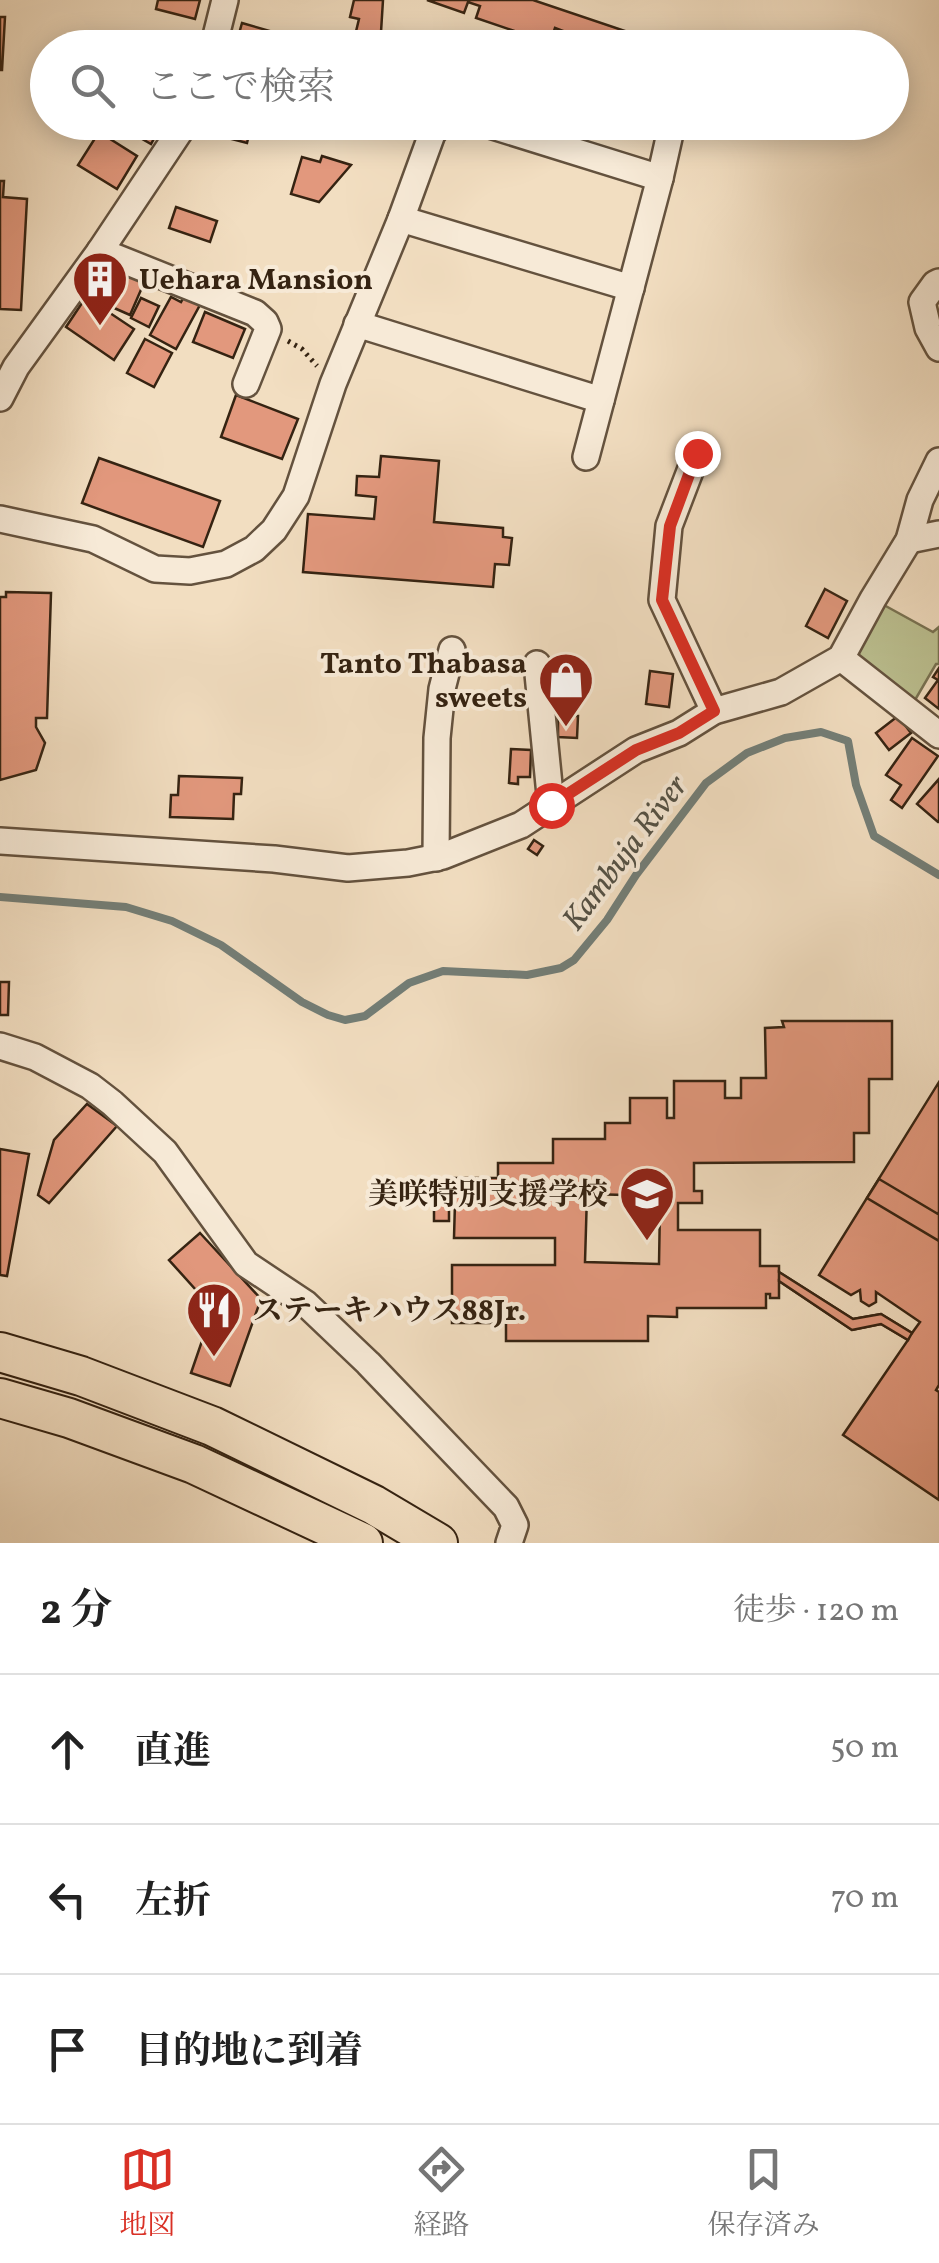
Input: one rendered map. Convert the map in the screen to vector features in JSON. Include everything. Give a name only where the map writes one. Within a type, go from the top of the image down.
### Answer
[{"type":"main road","points":[[0,1352],[80,1376],[212,1426],[374,1505],[438,1543]]},
{"type":"main road","points":[[0,1398],[69,1418],[194,1464],[363,1543]]},
{"type":"street","points":[[217,30],[224,0]]},
{"type":"street","points":[[0,398],[16,367],[100,252],[174,140]]},
{"type":"street","points":[[0,519],[92,539],[155,570],[190,571],[226,564],[254,549],[274,530],[296,496],[333,384],[430,140]]},
{"type":"street","points":[[538,140],[660,178]]},
{"type":"street","points":[[586,457],[668,140]]},
{"type":"street","points":[[401,219],[631,288]]},
{"type":"street","points":[[100,252],[255,313],[266,322],[268,330],[246,384]]},
{"type":"street","points":[[939,282],[922,302],[928,328],[939,346]]},
{"type":"street","points":[[357,324],[601,400]]},
{"type":"street","points":[[697,453],[670,526],[662,600],[714,711]]},
{"type":"street","points":[[0,841],[274,859],[348,868],[436,858],[521,825],[636,750],[679,733],[714,711],[781,692],[842,658],[872,599],[909,540],[920,500],[939,461]]},
{"type":"street","points":[[909,540],[939,534]]},
{"type":"street","points":[[436,858],[437,738],[442,689],[452,650]]},
{"type":"street","points":[[842,658],[939,734]]},
{"type":"street","points":[[537,664],[551,805]]},
{"type":"street","points":[[0,1046],[35,1056],[90,1086],[165,1152],[246,1264],[306,1304],[368,1362],[506,1508],[515,1525],[509,1543]]},
{"type":"path","points":[[268,330],[302,350],[316,364]]},
{"type":"green space","points":[[873,599],[933,632],[939,627],[939,664],[908,712],[842,658]]},
{"type":"building","points":[[158,0],[200,0],[195,19],[156,9]]},
{"type":"building","points":[[354,0],[383,0],[381,30],[356,30],[359,19],[350,17]]},
{"type":"building","points":[[427,0],[533,0],[622,30],[512,30],[476,18],[480,6],[468,2],[464,13]]},
{"type":"building","points":[[0,17],[5,17],[2,70],[0,70]]},
{"type":"building","points":[[242,23],[266,30],[240,30]]},
{"type":"building","points":[[94,140],[112,140],[137,156],[117,189],[78,165]]},
{"type":"building","points":[[322,156],[351,165],[319,202],[291,194],[302,157],[320,162]]},
{"type":"building","points":[[0,181],[4,181],[3,197],[27,199],[21,310],[0,309]]},
{"type":"building","points":[[176,207],[217,221],[210,242],[169,228]]},
{"type":"building","points":[[107,259],[147,276],[130,315],[96,300],[106,278],[100,275]]},
{"type":"building","points":[[185,295],[201,303],[176,349],[150,335],[171,297],[181,302]]},
{"type":"building","name":"Uehara Mansion","points":[[86,297],[134,329],[114,360],[66,327]]},
{"type":"building","points":[[141,298],[159,306],[149,327],[131,318]]},
{"type":"building","points":[[205,312],[245,329],[233,358],[193,342]]},
{"type":"building","points":[[145,339],[172,353],[154,387],[127,373]]},
{"type":"building","points":[[236,395],[298,419],[282,459],[221,437]]},
{"type":"building","points":[[381,456],[439,461],[434,522],[503,528],[503,537],[512,538],[509,565],[495,564],[493,587],[303,572],[308,514],[374,519],[376,497],[356,495],[357,476],[379,477]]},
{"type":"building","points":[[99,458],[220,501],[203,547],[82,503]]},
{"type":"building","points":[[825,589],[847,601],[828,638],[806,626]]},
{"type":"building","points":[[6,592],[51,593],[47,718],[36,718],[36,727],[45,743],[36,770],[0,780],[0,597],[6,597]]},
{"type":"building","points":[[939,668],[939,709],[925,698],[938,680],[933,677]]},
{"type":"building","points":[[650,671],[673,674],[669,707],[646,704]]},
{"type":"building","points":[[558,716],[578,716],[577,738],[558,737]]},
{"type":"building","points":[[898,716],[911,733],[889,750],[876,733]]},
{"type":"building","points":[[912,738],[938,756],[902,808],[891,800],[901,785],[886,775]]},
{"type":"building","points":[[511,749],[531,750],[530,777],[518,777],[518,784],[509,783]]},
{"type":"building","points":[[179,776],[242,778],[241,794],[234,794],[233,819],[170,817],[171,795],[178,795]]},
{"type":"building","points":[[939,779],[939,822],[938,822],[917,804]]},
{"type":"building","points":[[534,840],[543,846],[537,855],[528,849]]},
{"type":"building","points":[[0,982],[9,982],[8,1015],[0,1015]]},
{"type":"building","points":[[782,1021],[892,1021],[892,1079],[869,1079],[869,1133],[854,1133],[854,1162],[694,1163],[694,1191],[702,1191],[702,1203],[678,1203],[678,1230],[760,1230],[760,1266],[779,1266],[779,1272],[853,1319],[881,1314],[912,1333],[920,1322],[876,1292],[876,1302],[869,1306],[861,1301],[860,1290],[851,1295],[819,1275],[939,1082],[939,1500],[843,1435],[908,1340],[881,1324],[852,1330],[779,1281],[779,1298],[766,1294],[766,1308],[677,1308],[677,1317],[648,1316],[648,1341],[506,1341],[506,1323],[452,1323],[452,1265],[555,1265],[555,1238],[454,1238],[455,1202],[449,1202],[449,1221],[434,1221],[434,1190],[452,1190],[452,1178],[498,1178],[498,1163],[553,1163],[553,1139],[605,1139],[605,1123],[630,1123],[630,1098],[667,1098],[667,1118],[674,1118],[674,1081],[725,1081],[725,1098],[741,1098],[741,1078],[766,1078],[765,1028],[784,1027]],"holes":[[[587,1194],[625,1195],[625,1206],[660,1206],[659,1264],[585,1262]]]},
{"type":"building","points":[[87,1104],[117,1126],[49,1203],[38,1195],[54,1140]]},
{"type":"building","points":[[0,1149],[29,1154],[7,1276],[0,1275]]},
{"type":"building","points":[[879,1179],[939,1212],[939,1241],[867,1198]]},
{"type":"building","points":[[200,1233],[261,1299],[230,1386],[191,1373],[213,1309],[169,1260]]},
{"type":"building","points":[[779,1272],[853,1319],[881,1314],[912,1333],[908,1340],[881,1324],[852,1330],[779,1281]]},
{"type":"waterway","name":"Kambuja River","points":[[0,897],[126,907],[172,921],[221,945],[302,1002],[328,1015],[345,1020],[365,1016],[409,983],[443,971],[527,975],[561,968],[574,960],[706,783],[747,753],[785,738],[821,732],[848,741],[856,785],[874,836],[939,875]]},
{"type":"place","name":"Uehara Mansion","points":[[100,328]]},
{"type":"place","name":"Tanto Thabasa sweets","points":[[566,729]]},
{"type":"place","name":"美咲特別支援学校","points":[[647,1243]]},
{"type":"place","name":"ステーキハウス88Jr.","points":[[214,1359]]},
{"type":"route","points":[[551,805],[636,750],[679,733],[714,711],[662,600],[670,526],[697,453]]}]
